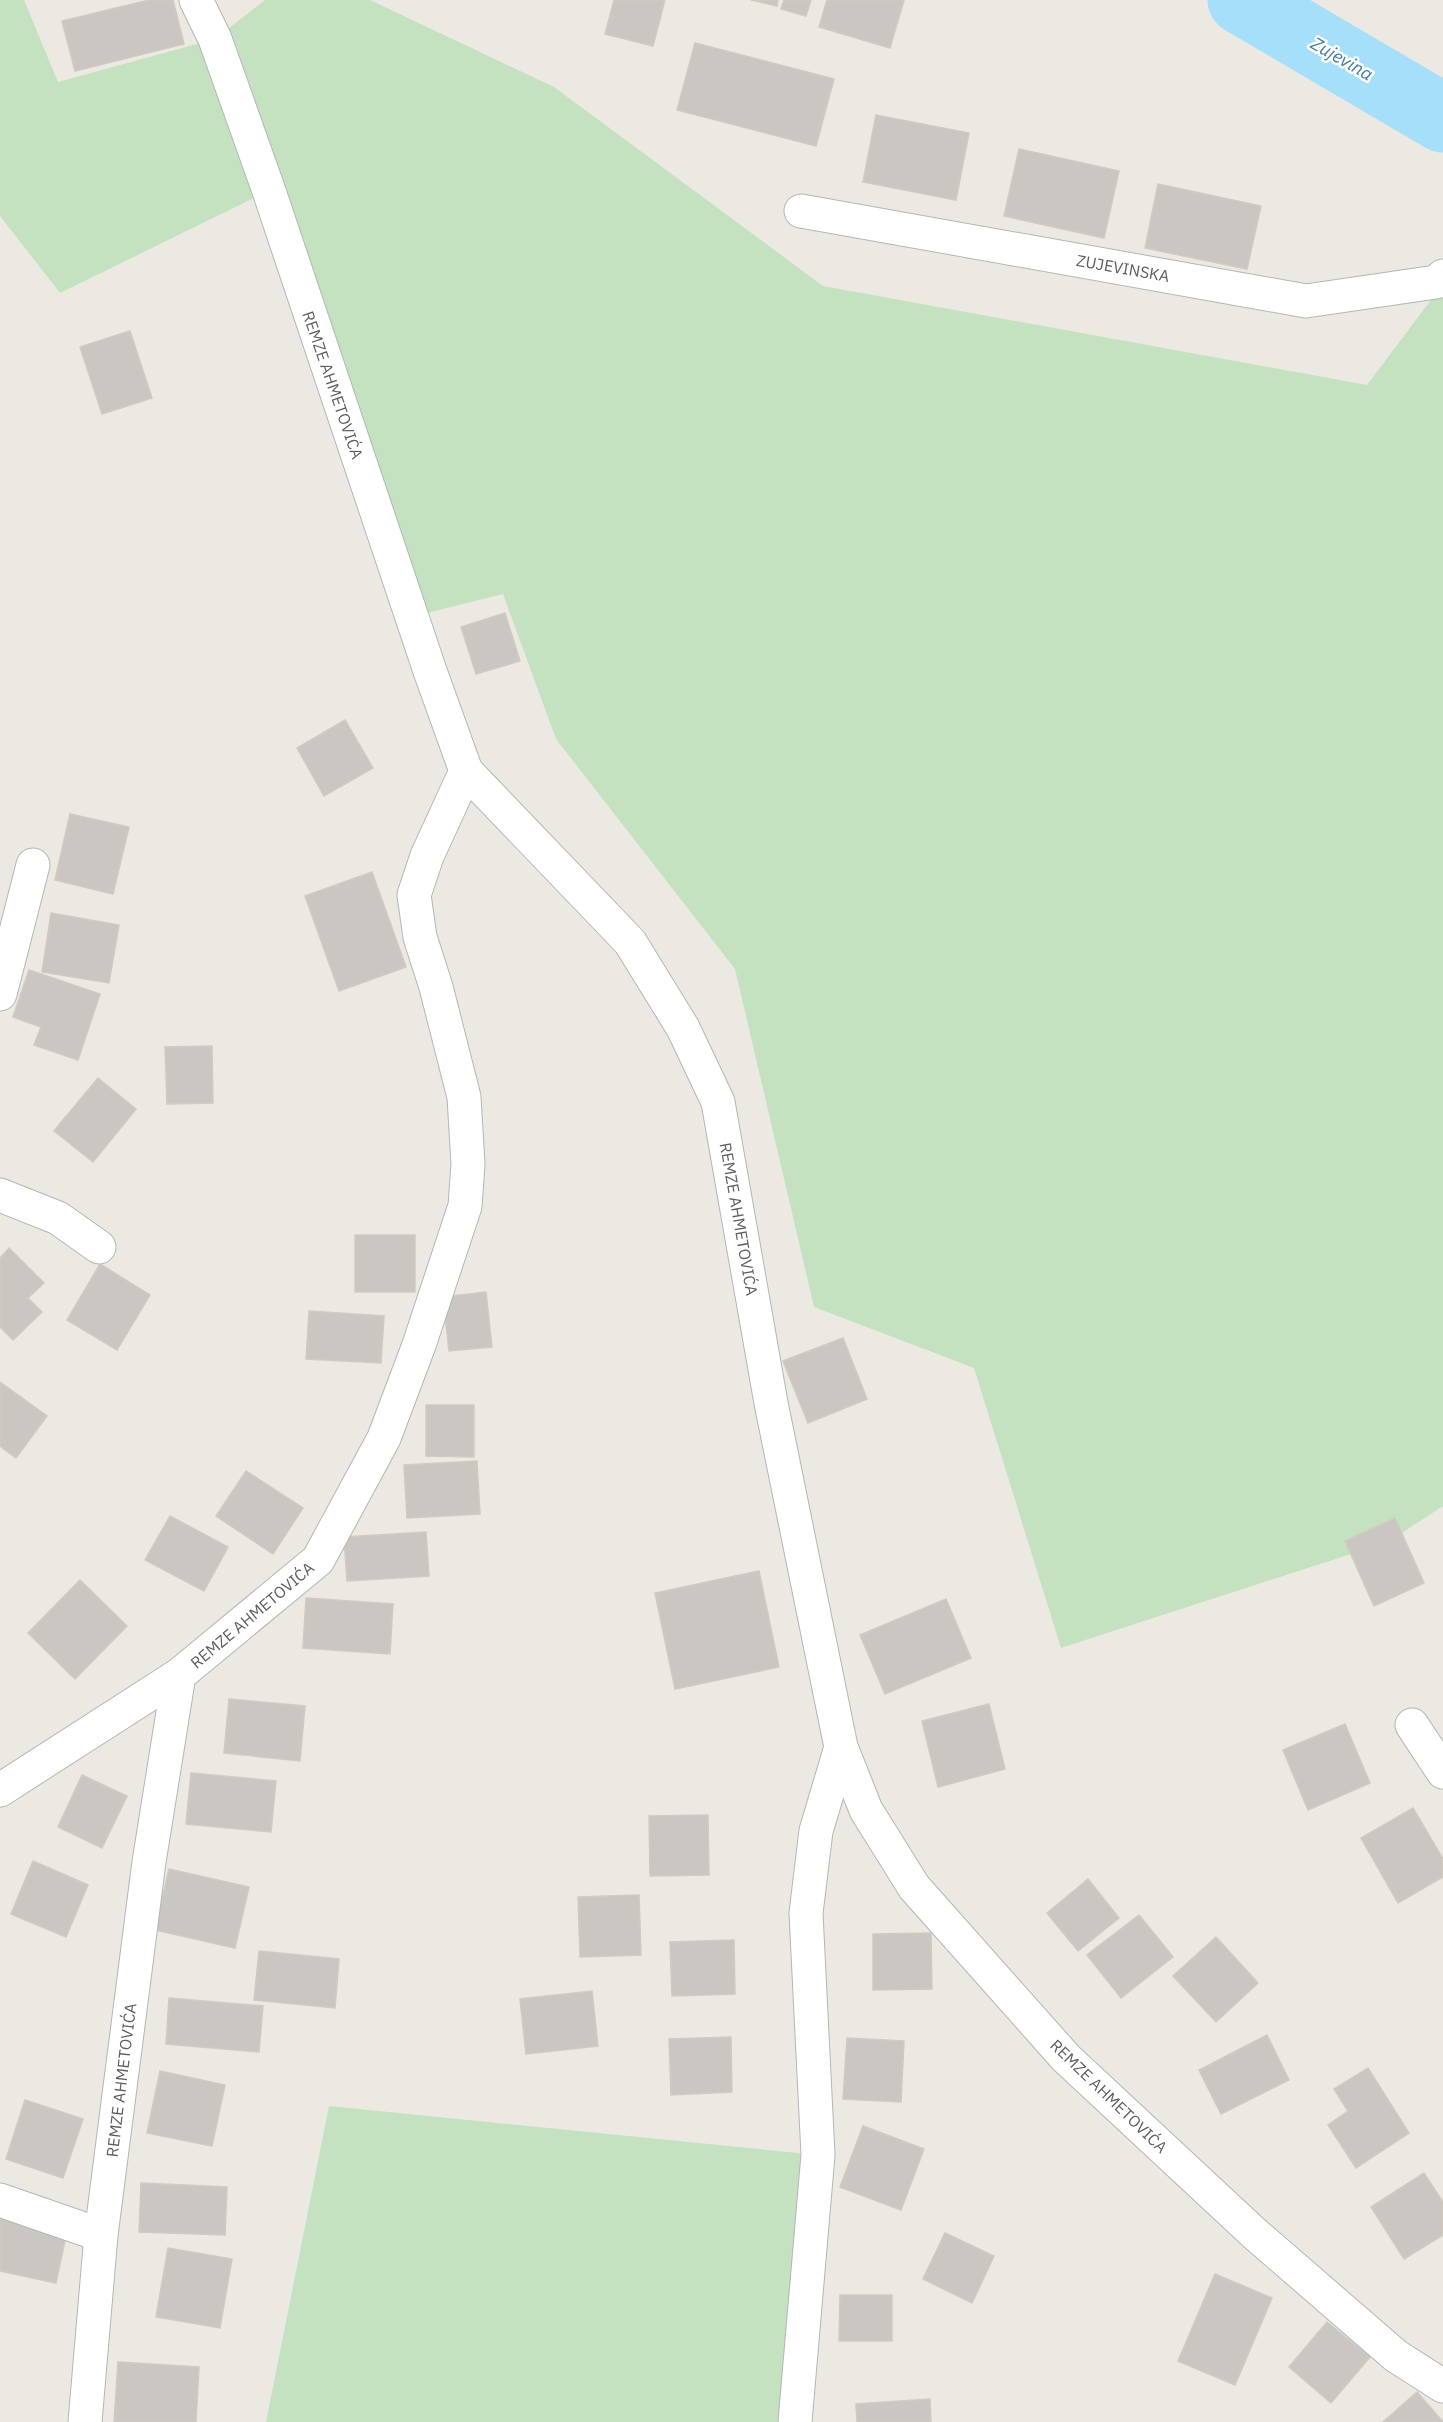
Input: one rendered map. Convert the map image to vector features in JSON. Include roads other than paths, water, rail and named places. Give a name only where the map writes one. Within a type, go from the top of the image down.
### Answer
[{"type":"street","name":"REMZE AHMETOVIĆA","points":[[196,0],[215,39],[269,191],[426,660],[466,771],[630,942],[683,1028],[718,1102],[771,1403],[841,1747],[866,1810],[914,1887],[1066,2058],[1254,2233],[1396,2356],[1443,2386]]},
{"type":"street","name":"ZUJEVINSKA","points":[[801,211],[1306,301],[1436,282],[1443,276]]},
{"type":"street","name":"REMZE AHMETOVIĆA","points":[[0,1790],[179,1675],[318,1560],[384,1438],[419,1344],[465,1206],[468,1164],[464,1097],[436,987],[420,937],[414,895],[427,856],[466,771]]},
{"type":"street","points":[[0,994],[33,865]]},
{"type":"street","points":[[0,1195],[58,1218],[99,1247]]},
{"type":"street","name":"REMZE AHMETOVIĆA","points":[[85,2422],[101,2235],[149,1862],[179,1675]]},
{"type":"street","points":[[1412,1725],[1443,1772]]},
{"type":"street","name":"REMZE AHMETOVIĆA","points":[[795,2422],[818,2155],[806,1913],[816,1832],[841,1747]]},
{"type":"street","points":[[0,2200],[101,2235]]},
{"type":"waterway","name":"Zujevina","points":[[1242,0],[1443,118]]}]
